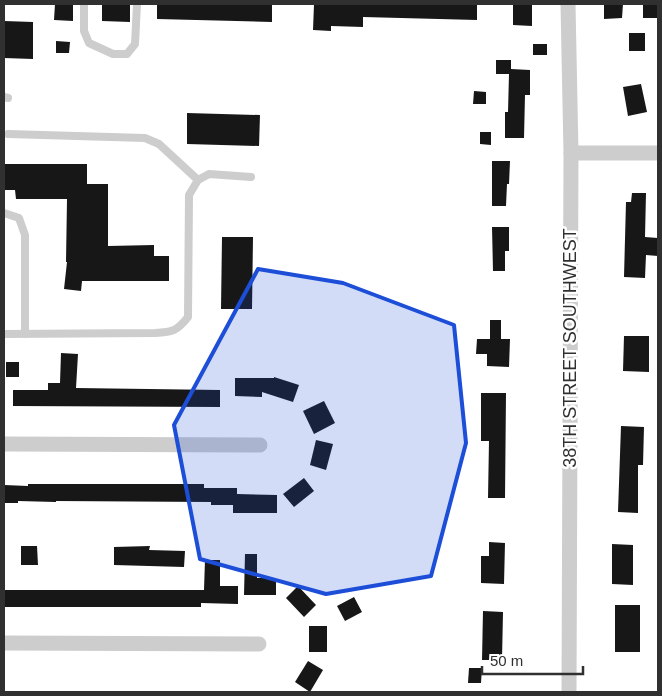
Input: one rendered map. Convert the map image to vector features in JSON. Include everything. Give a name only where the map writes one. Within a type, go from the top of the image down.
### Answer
[{"type":"street","name":"38TH STREET SOUTHWEST","points":[[568,4],[571,153],[568,692]]},
{"type":"street","points":[[571,153],[658,153]]},
{"type":"street","points":[[4,444],[260,445]]},
{"type":"street","points":[[4,643],[259,644]]},
{"type":"lane","points":[[84,4],[84,31],[89,43],[113,54],[127,54],[135,44],[137,4]]},
{"type":"lane","points":[[8,134],[145,138],[160,144],[198,180]]},
{"type":"lane","points":[[4,334],[168,333],[179,328],[188,316],[189,195],[198,180],[209,174],[251,177]]},
{"type":"lane","points":[[4,213],[19,218],[25,234],[25,334]]},
{"type":"highlighted area","points":[[258,269],[343,283],[454,325],[466,443],[431,576],[326,594],[200,559],[174,425]]},
{"type":"building","points":[[55,4],[73,4],[73,21],[54,20]]},
{"type":"building","points":[[102,4],[130,4],[130,22],[102,21]]},
{"type":"building","points":[[157,4],[272,4],[272,22],[157,19]]},
{"type":"building","points":[[314,4],[477,4],[477,20],[363,17],[363,27],[331,26],[331,31],[313,30]]},
{"type":"building","points":[[513,4],[532,4],[532,26],[513,25]]},
{"type":"building","points":[[604,4],[623,4],[622,18],[604,19]]},
{"type":"building","points":[[643,4],[658,4],[658,18],[643,18]]},
{"type":"building","points":[[4,21],[33,22],[33,59],[4,58]]},
{"type":"building","points":[[629,33],[645,33],[645,51],[629,51]]},
{"type":"building","points":[[56,41],[70,42],[69,53],[56,53]]},
{"type":"building","points":[[533,44],[547,44],[547,55],[533,55]]},
{"type":"building","points":[[496,60],[511,60],[511,69],[530,70],[530,95],[525,95],[524,138],[505,138],[505,112],[508,112],[509,74],[496,74]]},
{"type":"building","points":[[641,84],[647,112],[628,116],[623,87]]},
{"type":"building","points":[[474,91],[486,92],[486,104],[473,104]]},
{"type":"building","points":[[187,113],[260,115],[259,146],[187,144]]},
{"type":"building","points":[[480,132],[491,132],[491,145],[480,144]]},
{"type":"building","points":[[492,161],[510,161],[506,206],[492,206]]},
{"type":"building","points":[[4,164],[87,164],[87,184],[108,184],[108,246],[154,245],[154,256],[169,256],[169,281],[82,281],[81,291],[64,289],[67,262],[67,199],[16,199],[15,190],[4,190]]},
{"type":"building","points":[[632,193],[646,193],[645,237],[658,238],[658,256],[646,255],[645,278],[624,277],[626,202],[631,202]]},
{"type":"building","points":[[492,227],[509,227],[509,251],[505,251],[505,271],[493,271]]},
{"type":"building","points":[[222,237],[253,237],[252,309],[221,309]]},
{"type":"building","points":[[490,320],[501,320],[501,339],[510,339],[509,367],[487,366],[487,354],[476,354],[477,339],[490,339]]},
{"type":"building","points":[[624,336],[649,336],[649,372],[623,371]]},
{"type":"building","points":[[61,353],[78,354],[76,388],[220,390],[220,407],[13,406],[13,390],[48,390],[48,383],[60,383]]},
{"type":"building","points":[[6,362],[19,362],[19,377],[6,377]]},
{"type":"building","points":[[274,377],[299,385],[293,402],[262,392],[262,397],[235,396],[235,378]]},
{"type":"building","points":[[481,393],[506,393],[505,498],[488,498],[489,441],[481,441]]},
{"type":"building","points":[[324,401],[335,423],[314,434],[303,411]]},
{"type":"building","points":[[621,426],[644,427],[643,465],[638,465],[638,513],[618,512]]},
{"type":"building","points":[[316,440],[333,444],[326,470],[310,465]]},
{"type":"building","points":[[304,478],[314,491],[294,507],[283,494]]},
{"type":"building","points":[[28,484],[204,484],[204,488],[237,488],[237,494],[277,495],[277,513],[233,513],[233,505],[211,505],[211,502],[18,501],[18,503],[4,503],[4,485],[28,486]]},
{"type":"building","points":[[489,542],[505,543],[504,584],[481,583],[481,556],[489,556]]},
{"type":"building","points":[[612,544],[633,545],[633,585],[612,584]]},
{"type":"building","points":[[21,546],[37,546],[38,565],[21,565]]},
{"type":"building","points":[[150,546],[149,550],[185,551],[184,567],[114,565],[114,547]]},
{"type":"building","points":[[245,554],[257,554],[257,578],[276,578],[276,595],[244,595]]},
{"type":"building","points":[[205,560],[220,560],[220,586],[238,586],[238,604],[201,603],[201,607],[4,607],[4,590],[204,590]]},
{"type":"building","points":[[298,586],[316,605],[304,617],[286,598]]},
{"type":"building","points":[[354,597],[362,612],[345,621],[337,606]]},
{"type":"building","points":[[615,605],[640,605],[640,652],[615,652]]},
{"type":"building","points":[[483,611],[503,612],[502,660],[482,660]]},
{"type":"building","points":[[309,626],[327,626],[327,652],[309,652]]},
{"type":"building","points":[[308,661],[323,670],[310,692],[295,682]]},
{"type":"building","points":[[469,668],[482,668],[481,683],[468,683]]}]
